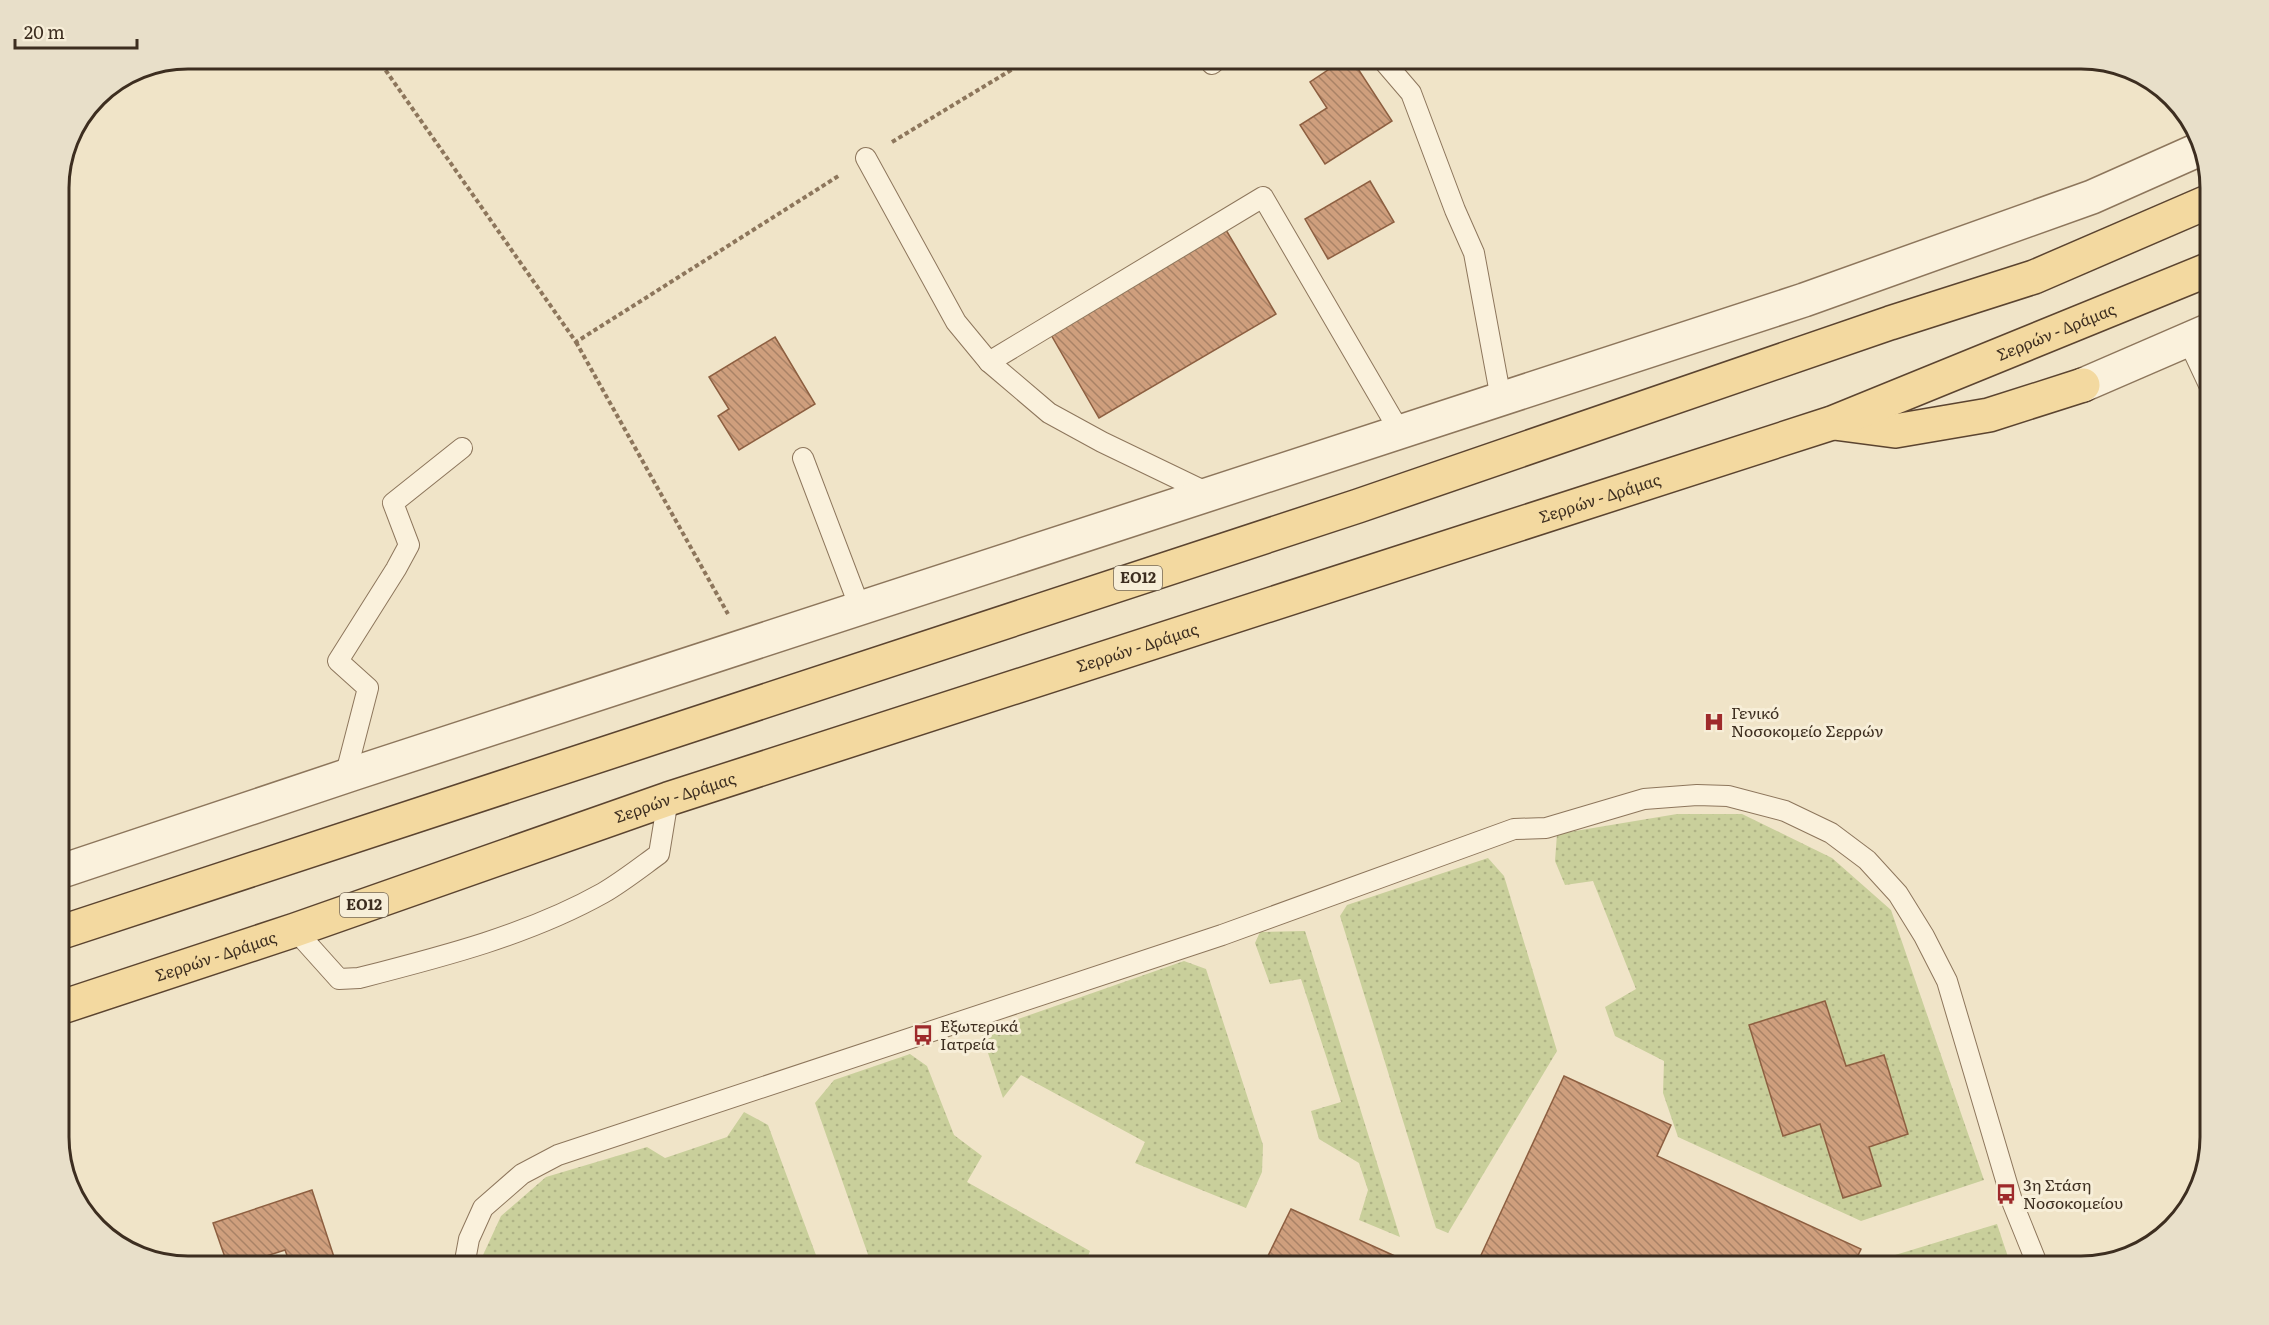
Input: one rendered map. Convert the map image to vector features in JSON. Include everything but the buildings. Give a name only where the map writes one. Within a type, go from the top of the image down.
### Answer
[{"type":"main road","name":"ΕΟ12","points":[[69,930],[1370,502],[1890,323],[2034,277],[2200,205]]},
{"type":"main road","name":"Σερρών - Δράμας","points":[[69,1005],[295,930],[668,799],[1832,423],[2200,273]]},
{"type":"main road","points":[[1832,423],[1895,431],[1989,415],[2083,385]]},
{"type":"street","points":[[69,869],[1804,300],[2069,205],[2194,151]]},
{"type":"street","points":[[2083,385],[2199,335]]},
{"type":"lane","points":[[1390,69],[1411,93],[1455,210],[1474,253],[1501,399]]},
{"type":"lane","points":[[866,158],[956,322],[989,362],[1049,413],[1210,494]]},
{"type":"lane","points":[[989,362],[1263,197],[1400,432]]},
{"type":"lane","points":[[345,777],[368,688],[338,661],[396,570],[409,545],[393,503],[462,448]]},
{"type":"lane","points":[[803,458],[860,608]]},
{"type":"lane","points":[[466,1256],[469,1239],[483,1208],[522,1174],[558,1155],[1221,935],[1514,829],[1546,828],[1644,800],[1697,795],[1728,796],[1785,812],[1831,833],[1867,860],[1898,894],[1924,936],[1947,981],[2013,1204],[2034,1256]]},
{"type":"lane","points":[[295,930],[339,979],[371,975],[475,946],[552,918],[604,893],[659,854],[668,799]]},
{"type":"path","points":[[385,69],[576,342],[746,645]]},
{"type":"path","points":[[576,342],[866,158],[1013,69]]},
{"type":"green space","points":[[1677,814],[1742,814],[1832,858],[1891,910],[1984,1180],[1861,1221],[1678,1137],[1663,1093],[1664,1061],[1615,1036],[1605,1007],[1636,989],[1593,881],[1565,885],[1555,861],[1557,834]],"holes":[[[1825,1001],[1846,1066],[1884,1055],[1908,1134],[1869,1147],[1881,1186],[1843,1198],[1820,1124],[1783,1135],[1749,1025]]]},
{"type":"green space","points":[[1488,858],[1504,876],[1557,1051],[1448,1233],[1436,1228],[1340,916],[1347,905]]},
{"type":"green space","points":[[1305,931],[1400,1237],[1359,1220],[1368,1190],[1359,1163],[1319,1139],[1311,1111],[1341,1102],[1301,979],[1270,984],[1255,943],[1260,932]]},
{"type":"green space","points":[[1184,961],[1206,969],[1263,1145],[1262,1172],[1246,1208],[1135,1163],[1145,1142],[1021,1075],[1003,1098],[981,1032]]},
{"type":"green space","points":[[910,1054],[927,1066],[954,1135],[982,1156],[967,1182],[1090,1251],[1088,1256],[869,1256],[815,1103],[834,1080]]},
{"type":"green space","points":[[744,1112],[768,1125],[816,1256],[483,1256],[501,1216],[546,1177],[647,1147],[665,1158],[727,1137]]},
{"type":"green space","points":[[1997,1224],[2008,1256],[1892,1256]]},
{"type":"place","name":"Γενικό Νοσοκομείο Σερρών","points":[[1714,722]]},
{"type":"place","name":"Εξωτερικά Ιατρεία","points":[[923,1035]]},
{"type":"place","name":"3η Στάση Νοσοκομείου","points":[[2006,1194]]}]
